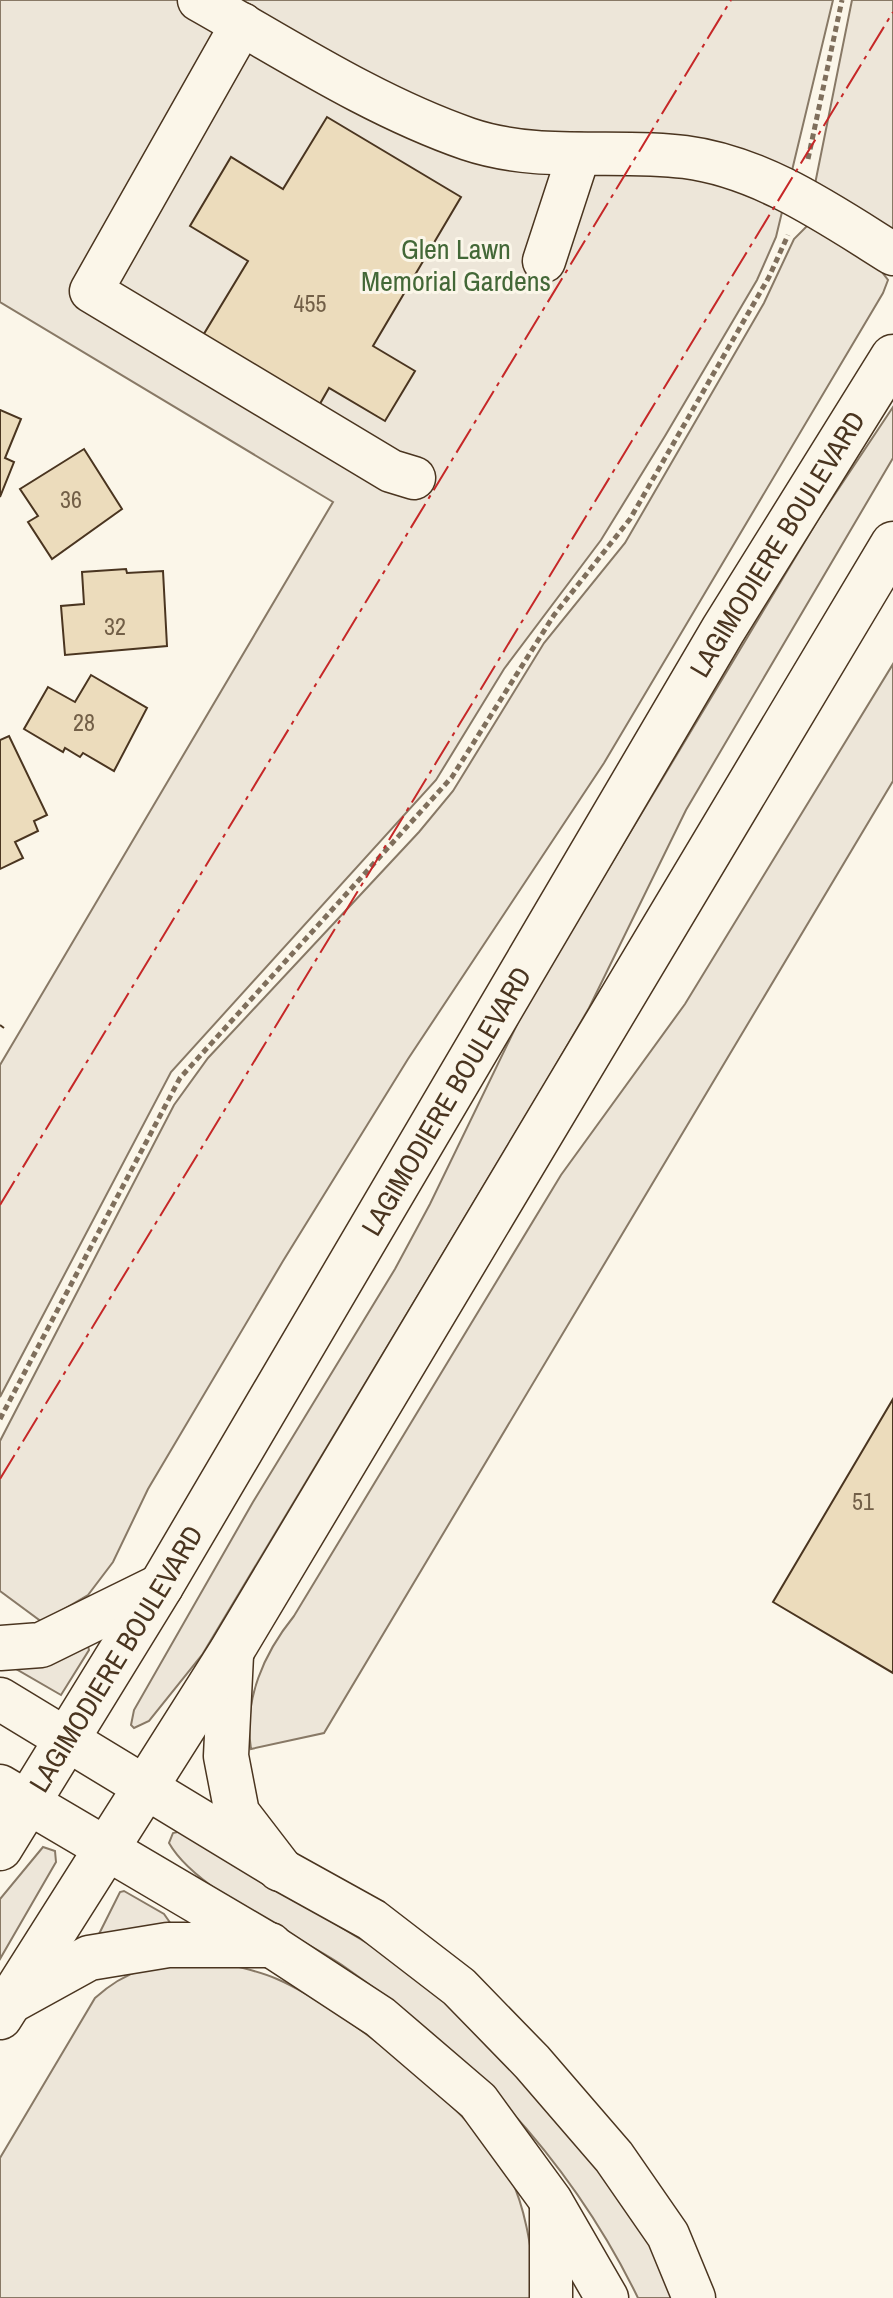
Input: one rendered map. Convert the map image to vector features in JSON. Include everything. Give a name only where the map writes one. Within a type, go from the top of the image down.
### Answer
[{"type":"main road","name":"LAGIMODIERE BOULEVARD","points":[[0,1848],[14,1793],[69,1740],[723,630],[893,357]]},
{"type":"main road","points":[[4,2009],[231,1652],[893,544]]},
{"type":"main road","points":[[0,1648],[41,1645],[161,1586]]},
{"type":"main road","points":[[231,1652],[226,1756],[237,1813],[280,1869]]},
{"type":"main road","points":[[4,2009],[89,1958],[168,1945],[270,1945]]},
{"type":"street","points":[[199,0],[381,102],[470,139],[539,153],[686,157],[739,170],[798,196],[893,254]]},
{"type":"street","points":[[242,24],[91,291],[391,471],[414,478]]},
{"type":"street","points":[[544,261],[579,154]]},
{"type":"street","points":[[0,1699],[280,1869],[372,1920],[459,1987],[522,2051],[614,2157],[668,2235],[694,2298]]},
{"type":"street","points":[[14,1793],[270,1945],[380,2017],[478,2101],[551,2201],[607,2298]]},
{"type":"street","points":[[551,2201],[551,2298]]},
{"type":"path","points":[[0,1419],[180,1078],[452,777],[554,615],[630,519],[769,277],[786,241],[842,0]]},
{"type":"green space","name":"Glen Lawn Memorial Gardens","points":[[0,0],[833,0],[776,237],[757,280],[665,436],[601,540],[504,669],[436,780],[171,1072],[0,1397],[0,1065],[333,502],[0,302]]},
{"type":"green space","points":[[852,0],[893,0],[893,233],[814,189]]},
{"type":"green space","points":[[809,224],[875,263],[888,280],[883,293],[604,763],[408,1059],[283,1261],[148,1489],[113,1562],[88,1595],[42,1622],[0,1591],[0,1441],[174,1105],[208,1058],[419,832],[453,791],[544,643],[625,543],[764,303],[794,239]]},
{"type":"green space","points":[[893,407],[893,458],[686,810],[589,1008],[202,1655],[149,1721],[134,1728],[131,1725],[134,1710],[253,1502],[395,1269],[527,1004],[819,518]]},
{"type":"green space","points":[[893,664],[893,781],[324,1733],[251,1749],[249,1731],[253,1695],[265,1661],[283,1630],[561,1175],[685,1004]]},
{"type":"green space","points":[[88,1646],[89,1650],[61,1695],[11,1666]]},
{"type":"green space","points":[[182,1831],[385,1954],[420,1979],[545,2094],[646,2237],[676,2298],[638,2298],[581,2200],[512,2112],[473,2072],[432,2034],[342,1965],[223,1895],[201,1878],[182,1861],[169,1843],[173,1833]]},
{"type":"green space","points":[[43,1847],[55,1851],[56,1862],[0,1959],[0,1899]]},
{"type":"green space","points":[[124,1891],[164,1914],[171,1924],[97,1938],[120,1892]]},
{"type":"green space","points":[[212,1961],[277,1979],[337,2013],[407,2066],[470,2125],[495,2153],[517,2193],[529,2237],[538,2298],[0,2298],[0,2158],[95,1998],[109,1986],[136,1972],[164,1965]]},
{"type":"building","points":[[327,117],[461,197],[373,346],[415,371],[385,421],[329,388],[313,416],[196,347],[248,261],[190,226],[231,157],[283,189]]},
{"type":"building","points":[[0,410],[21,419],[5,458],[14,462],[0,497]]},
{"type":"building","points":[[84,449],[122,509],[52,559],[28,522],[38,516],[20,489]]},
{"type":"building","points":[[126,569],[127,573],[163,571],[167,646],[65,655],[61,606],[84,604],[82,572]]},
{"type":"building","points":[[91,675],[147,708],[114,771],[83,753],[80,757],[65,748],[63,752],[24,729],[48,687],[75,702]]},
{"type":"building","points":[[9,736],[47,815],[34,821],[38,831],[15,842],[23,858],[0,869],[0,740]]},
{"type":"building","points":[[893,1399],[893,1673],[773,1602]]},
{"type":"fence","points":[[0,1025],[4,1028]]},
{"type":"power","points":[[0,1205],[731,0]]},
{"type":"power","points":[[0,1479],[893,12]]}]
